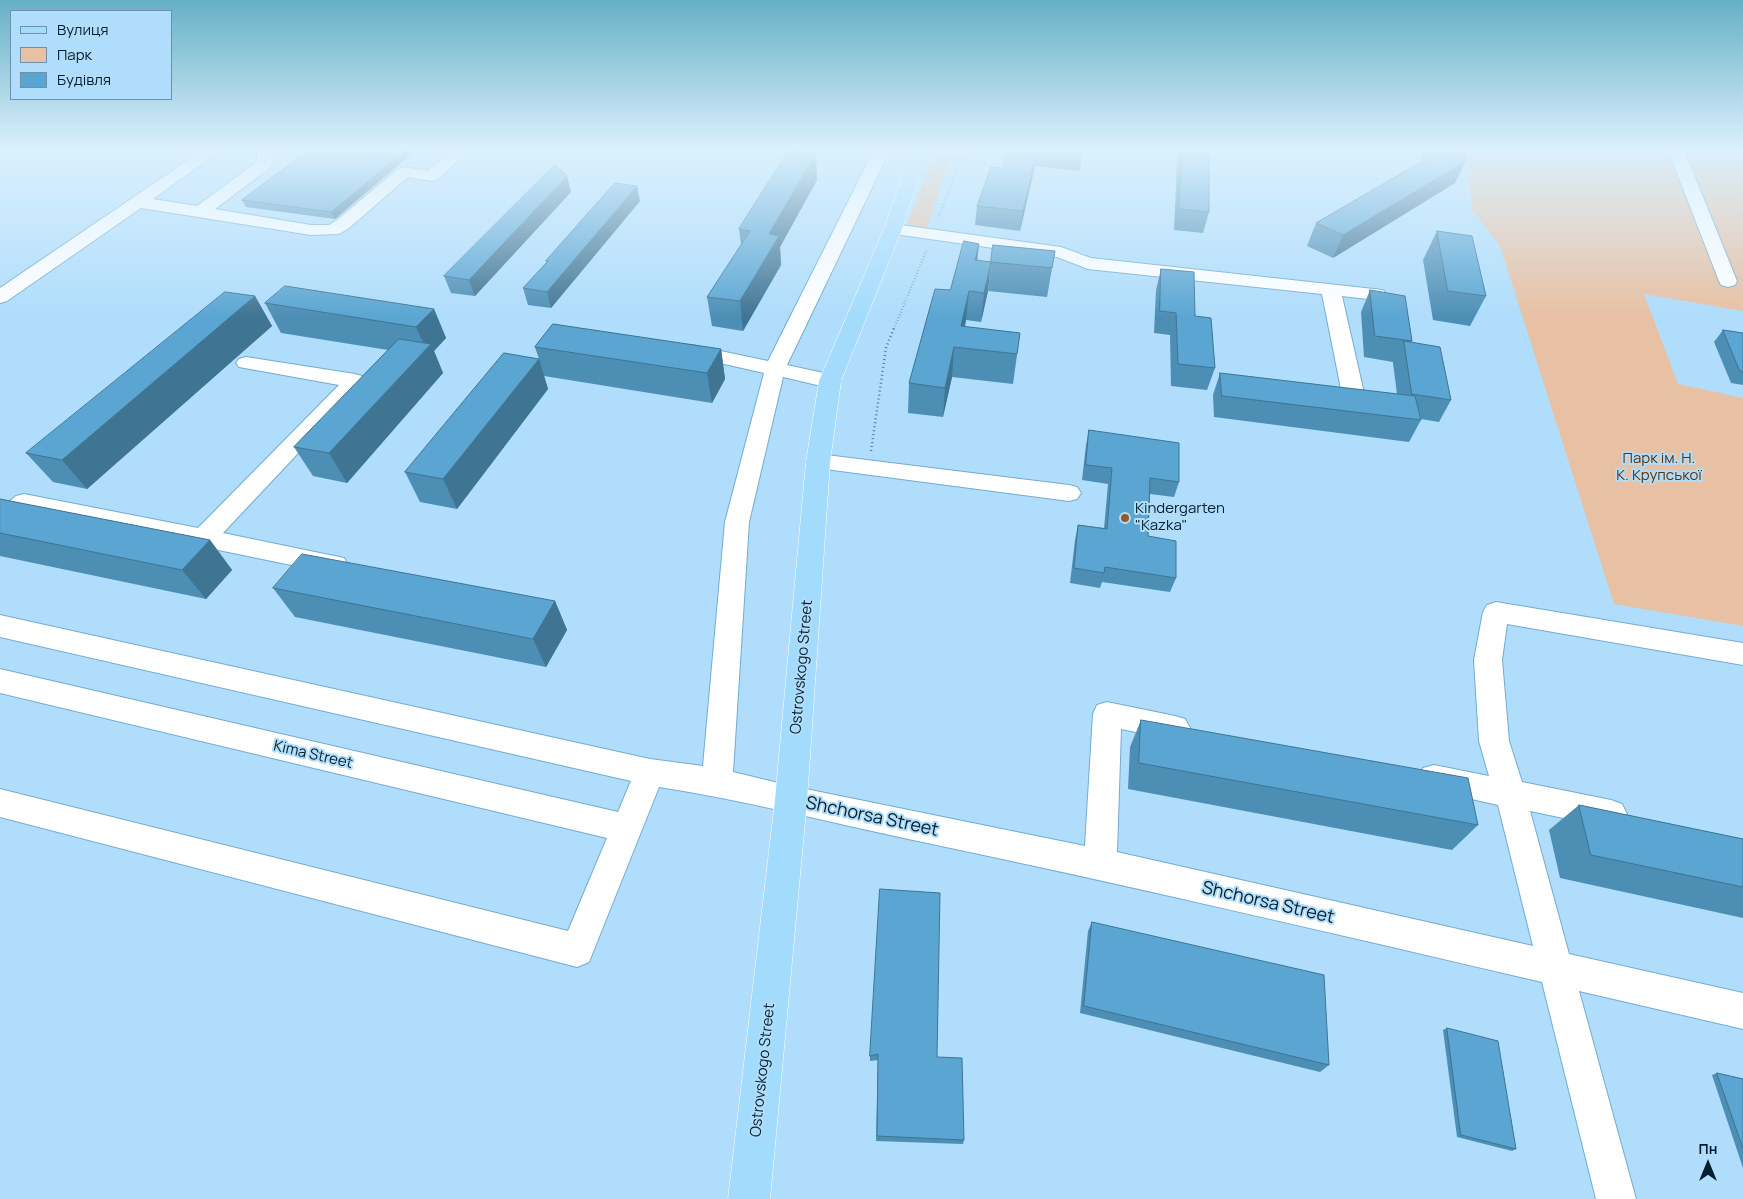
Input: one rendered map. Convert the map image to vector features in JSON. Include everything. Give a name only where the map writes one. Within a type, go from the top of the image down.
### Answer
[{"type":"main road","name":"Ostrovskogo Street","points":[[749,1199],[791,800],[818,462],[830,381],[901,206]]},
{"type":"street","points":[[0,297],[131,206]]},
{"type":"street","points":[[162,206],[311,230],[333,230],[364,206]]},
{"type":"street","points":[[199,212],[207,206]]},
{"type":"street","points":[[717,782],[737,522],[775,369],[855,206]]},
{"type":"street","points":[[1698,206],[1728,281]]},
{"type":"street","points":[[893,229],[1061,252],[1088,263],[1376,294]]},
{"type":"street","points":[[692,351],[830,381]]},
{"type":"street","points":[[204,538],[355,381],[246,363]]},
{"type":"street","points":[[818,462],[1069,493]]},
{"type":"street","points":[[0,523],[24,502],[357,569]]},
{"type":"street","points":[[1616,1199],[1510,794],[1494,741],[1488,660],[1496,612],[1743,654]]},
{"type":"street","name":"Shchorsa Street","points":[[0,626],[650,772],[717,782],[791,800],[1100,864],[1743,1011]]},
{"type":"street","name":"Kima Street","points":[[0,681],[626,828]]},
{"type":"street","points":[[1100,864],[1107,714],[1203,733]]},
{"type":"street","points":[[0,803],[577,950],[650,772]]},
{"type":"street","points":[[1405,773],[1636,819]]},
{"type":"lane","points":[[1316,397],[1355,402],[1331,289]]},
{"type":"path","points":[[870,468],[875,416],[886,348],[943,206]]},
{"type":"green space","points":[[914,206],[934,206],[927,227],[916,228],[908,222]]},
{"type":"green space","name":"Парк ім. Н. К. Крупської","points":[[1472,206],[1743,206],[1743,311],[1644,294],[1678,384],[1743,398],[1743,626],[1614,604],[1500,246],[1472,210]]},
{"type":"building","points":[[286,206],[338,206],[331,212]]},
{"type":"building","points":[[514,206],[539,206],[469,280],[444,276]]},
{"type":"building","points":[[595,206],[620,206],[547,292],[523,288],[548,261],[546,261]]},
{"type":"building","points":[[754,206],[785,206],[769,234],[779,236],[740,301],[707,297],[750,231],[739,229]]},
{"type":"building","points":[[977,206],[1024,206],[1023,211]]},
{"type":"building","points":[[1179,206],[1209,206],[1209,212],[1179,209]]},
{"type":"building","points":[[1345,206],[1391,206],[1343,235],[1316,223]]},
{"type":"building","points":[[1437,231],[1472,236],[1486,296],[1448,291]]},
{"type":"building","points":[[964,241],[979,244],[975,260],[991,262],[984,293],[969,291],[961,326],[1020,333],[1017,354],[954,347],[945,388],[909,383],[935,289],[950,290]]},
{"type":"building","points":[[993,245],[1055,251],[1052,268],[991,262]]},
{"type":"building","points":[[1161,269],[1194,272],[1195,316],[1211,318],[1215,368],[1178,364],[1176,313],[1160,311]]},
{"type":"building","points":[[285,286],[434,309],[416,327],[265,303]]},
{"type":"building","points":[[1370,290],[1405,296],[1412,341],[1375,336]]},
{"type":"building","points":[[225,292],[255,296],[62,460],[26,453]]},
{"type":"building","points":[[553,324],[721,349],[707,373],[535,347]]},
{"type":"building","points":[[1723,330],[1743,333],[1743,372],[1740,371]]},
{"type":"building","points":[[399,339],[431,344],[329,453],[294,447]]},
{"type":"building","points":[[1404,341],[1440,347],[1451,400],[1412,394]]},
{"type":"building","points":[[504,353],[539,359],[443,479],[405,472]]},
{"type":"building","points":[[1220,373],[1415,396],[1421,420],[1222,396]]},
{"type":"building","name":"Kindergarten \"Kazka\"","points":[[1089,430],[1179,443],[1179,482],[1150,478],[1148,536],[1176,541],[1176,578],[1105,567],[1104,573],[1074,568],[1078,525],[1107,529],[1112,468],[1086,465]]},
{"type":"building","points":[[0,499],[210,540],[182,570],[0,533]]},
{"type":"building","points":[[302,554],[555,601],[533,639],[273,588]]},
{"type":"building","points":[[1141,720],[1468,778],[1478,825],[1139,763]]},
{"type":"building","points":[[1579,805],[1743,839],[1743,887],[1591,855]]},
{"type":"building","points":[[880,889],[940,893],[937,1057],[962,1058],[964,1140],[877,1136],[878,1054],[870,1056]]},
{"type":"building","points":[[1092,922],[1324,975],[1329,1065],[1084,1006]]},
{"type":"building","points":[[1447,1028],[1498,1041],[1516,1149],[1461,1135]]},
{"type":"building","points":[[1717,1073],[1743,1079],[1743,1148]]},
{"type":"place","name":"Kindergarten \"Kazka\"","points":[[1125,518]]}]
